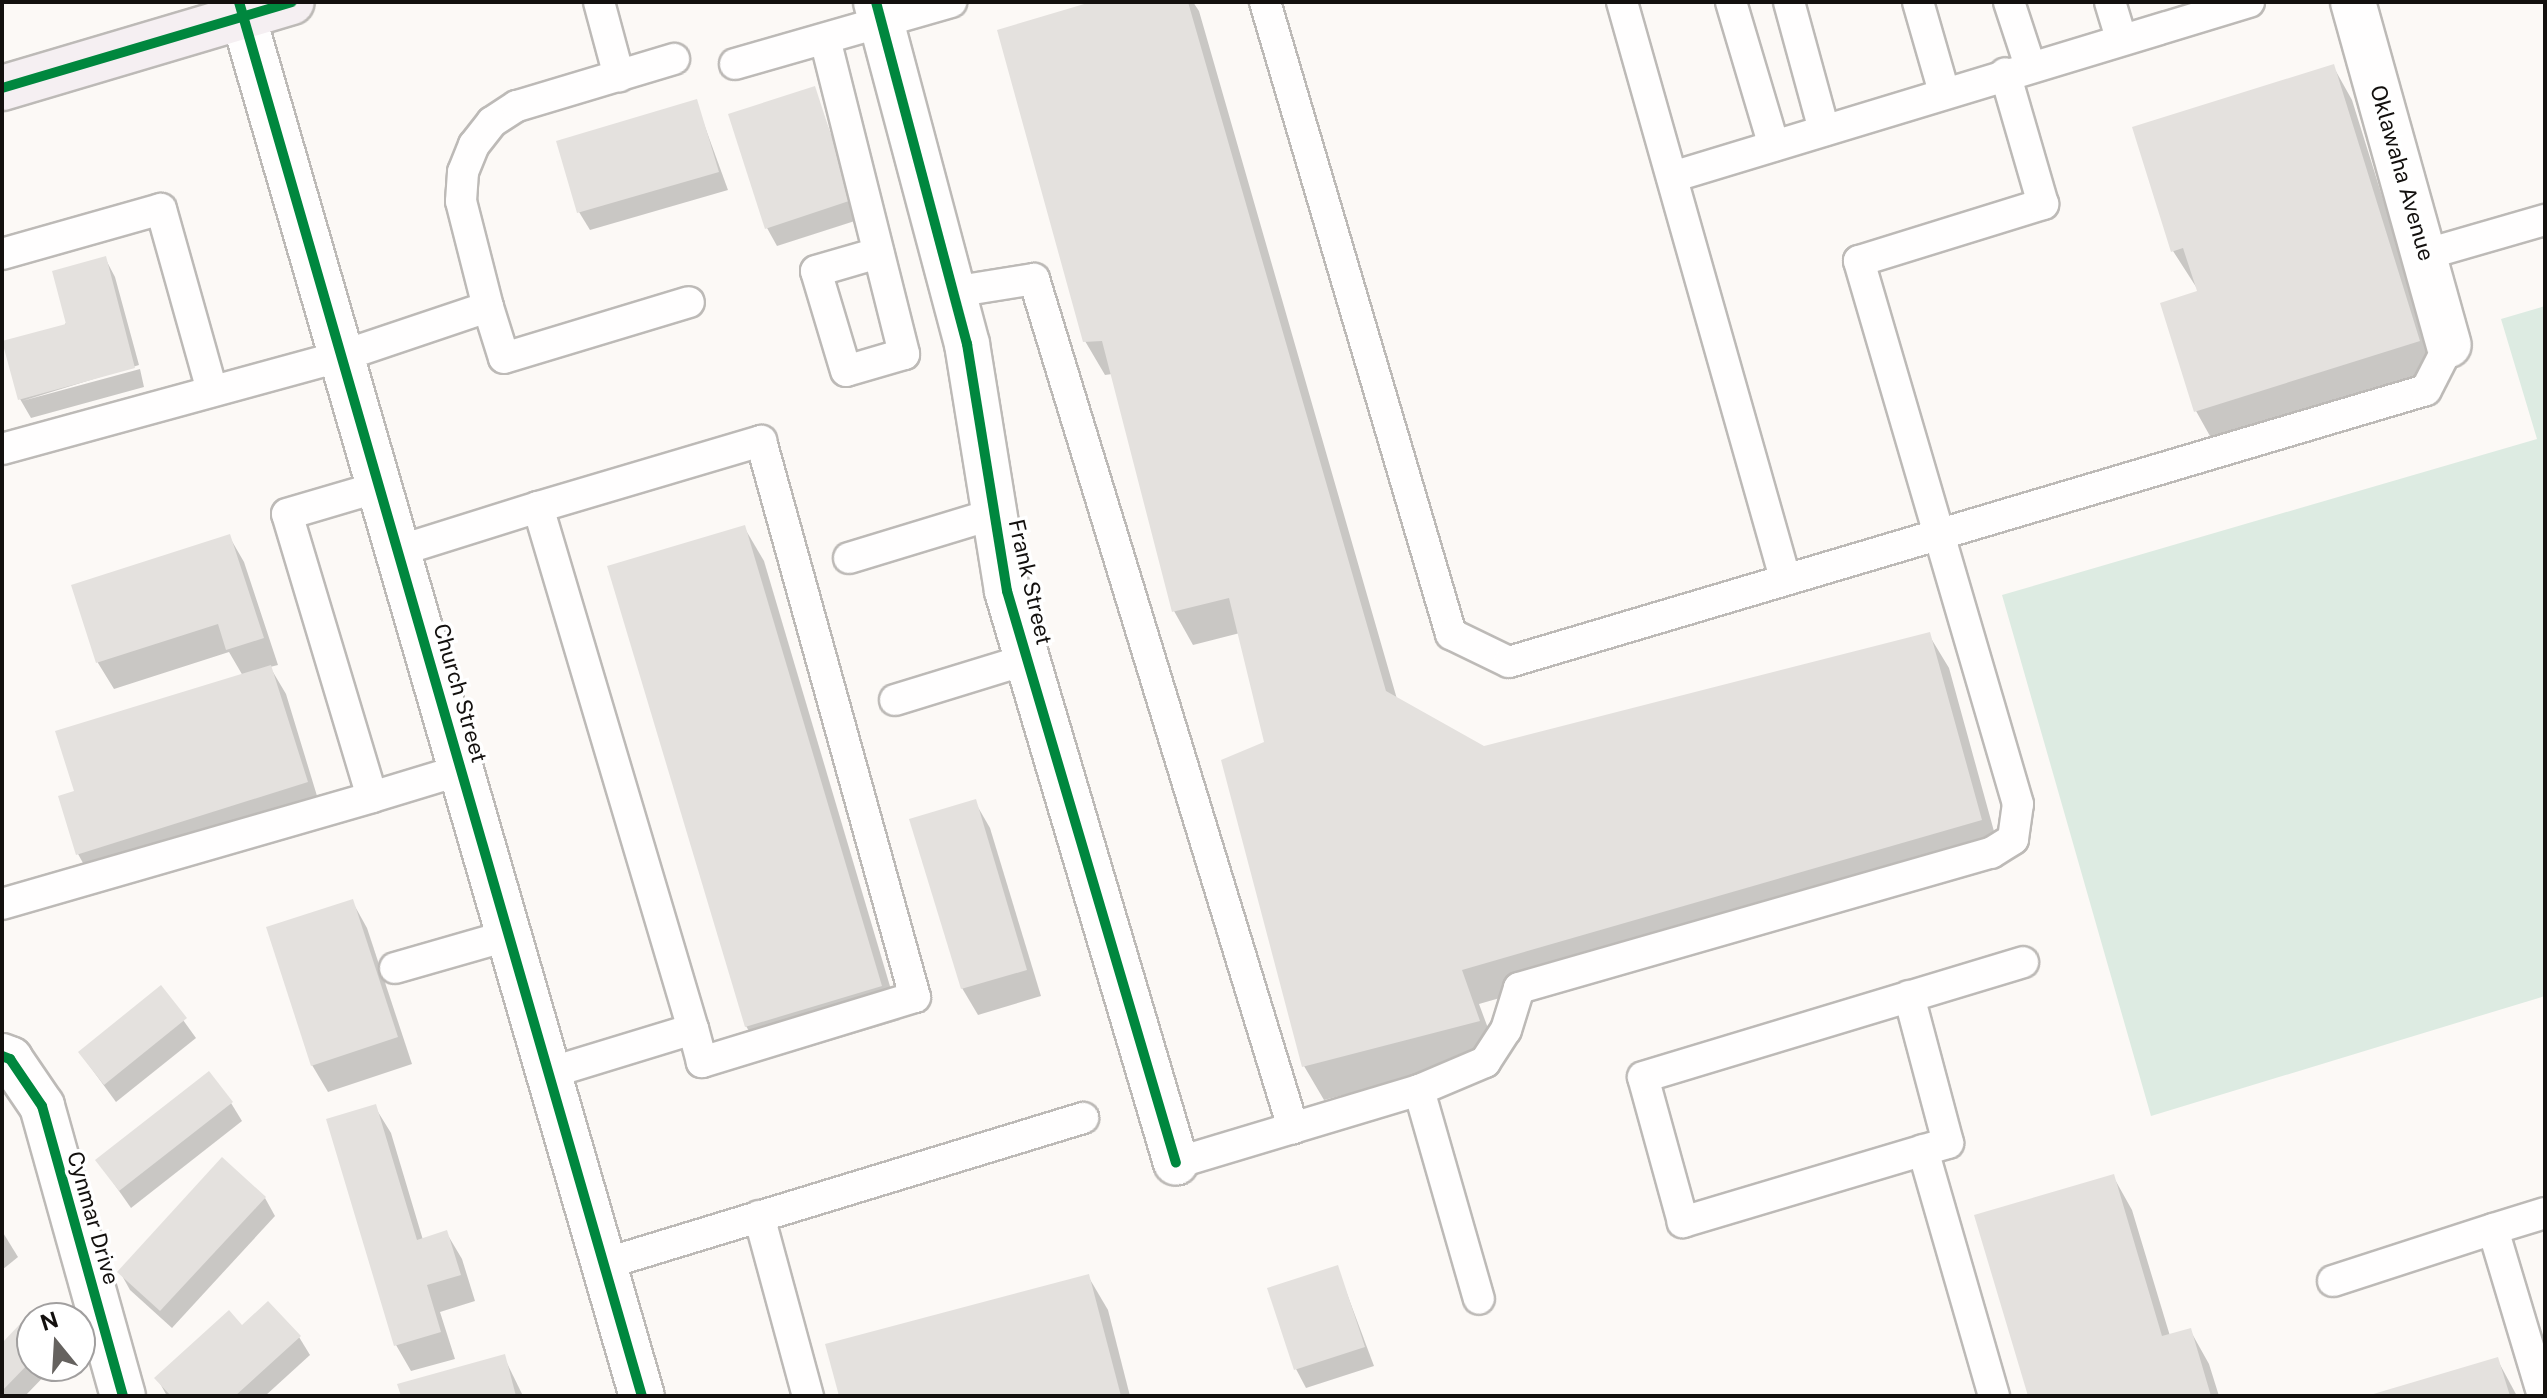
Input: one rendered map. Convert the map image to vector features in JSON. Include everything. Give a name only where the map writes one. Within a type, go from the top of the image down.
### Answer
[{"type":"main road","points":[[2,88],[241,9],[292,2]]},
{"type":"street","name":"Oklawaha Avenue","points":[[2353,2],[2427,254],[2449,345]]},
{"type":"street","name":"Church Street","points":[[241,9],[642,1396]]},
{"type":"street","name":"Frank Street","points":[[879,12],[953,292],[1007,591],[1176,1163]]},
{"type":"street","name":"Cynmar Drive","points":[[6,1057],[42,1106],[123,1396]]},
{"type":"lane","points":[[599,2],[619,76]]},
{"type":"lane","points":[[735,64],[825,39],[879,12],[951,2]]},
{"type":"lane","points":[[1265,2],[1451,634],[1509,662],[2426,390],[2449,345]]},
{"type":"lane","points":[[1622,2],[1785,578]]},
{"type":"lane","points":[[1731,2],[1774,146]]},
{"type":"lane","points":[[1789,2],[1824,130]]},
{"type":"lane","points":[[1918,2],[1944,92]]},
{"type":"lane","points":[[1176,1163],[1419,1090],[1485,1062],[1506,1030],[1519,988],[1991,853],[2013,839],[2018,804],[1859,261],[2043,204],[2018,70],[2009,2]]},
{"type":"lane","points":[[2110,2],[2121,39]]},
{"type":"lane","points":[[1672,177],[2249,2]]},
{"type":"lane","points":[[825,39],[878,253]]},
{"type":"lane","points":[[674,59],[517,106],[492,122],[474,145],[463,172],[461,201],[504,358],[689,302]]},
{"type":"lane","points":[[2,254],[161,209],[212,391]]},
{"type":"lane","points":[[2427,254],[2545,220]]},
{"type":"lane","points":[[953,292],[1034,279],[1293,1128]]},
{"type":"lane","points":[[4,443],[342,356],[488,307]]},
{"type":"lane","points":[[398,551],[538,507],[761,441],[915,997],[702,1062],[538,507]]},
{"type":"lane","points":[[372,797],[287,514],[379,487]]},
{"type":"lane","points":[[849,558],[994,514]]},
{"type":"lane","points":[[895,700],[1028,659]]},
{"type":"lane","points":[[2,904],[461,770]]},
{"type":"lane","points":[[395,968],[510,935]]},
{"type":"lane","points":[[1909,996],[1948,1143],[1683,1222],[1643,1077],[1909,996],[2023,962]]},
{"type":"lane","points":[[549,1073],[693,1029]]},
{"type":"lane","points":[[1419,1090],[1479,1299]]},
{"type":"lane","points":[[604,1264],[1083,1118]]},
{"type":"lane","points":[[1923,1150],[1994,1396]]},
{"type":"lane","points":[[2333,1281],[2545,1213]]},
{"type":"lane","points":[[759,1216],[808,1396]]},
{"type":"lane","points":[[2493,1229],[2543,1396]]},
{"type":"shaded area","points":[[2545,306],[2545,996],[2151,1116],[2002,595],[2537,439],[2501,319]]},
{"type":"building","points":[[1091,2],[1188,2],[1386,691],[1484,746],[1930,632],[1982,820],[1462,970],[1480,1021],[1302,1067],[1221,760],[1264,742],[1229,598],[1172,612],[1102,341],[1083,342],[997,30]]},
{"type":"building","points":[[2334,64],[2420,341],[2194,412],[2160,303],[2197,291],[2183,248],[2171,252],[2132,127]]},
{"type":"building","points":[[815,86],[852,200],[765,229],[728,114]]},
{"type":"building","points":[[697,99],[719,172],[577,213],[556,141]]},
{"type":"building","points":[[106,256],[135,368],[18,400],[2,341],[66,324],[52,271]]},
{"type":"building","points":[[745,525],[882,986],[745,1027],[607,566]]},
{"type":"building","points":[[230,534],[264,638],[226,650],[218,624],[96,663],[71,585]]},
{"type":"building","points":[[271,665],[308,782],[76,855],[58,796],[74,791],[55,731]]},
{"type":"building","points":[[976,799],[1027,970],[961,989],[909,819]]},
{"type":"building","points":[[353,899],[398,1037],[311,1066],[266,927]]},
{"type":"building","points":[[161,985],[187,1018],[104,1085],[78,1052]]},
{"type":"building","points":[[209,1071],[233,1102],[119,1191],[95,1160]]},
{"type":"building","points":[[376,1104],[417,1240],[447,1230],[461,1275],[427,1285],[441,1332],[394,1346],[326,1119]]},
{"type":"building","points":[[222,1157],[266,1197],[160,1311],[117,1272]]},
{"type":"building","points":[[2114,1174],[2162,1336],[2191,1328],[2211,1396],[2028,1396],[1974,1215]]},
{"type":"building","points":[[1338,1265],[1365,1347],[1294,1370],[1267,1288]]},
{"type":"building","points":[[1089,1274],[1121,1396],[839,1396],[825,1344]]},
{"type":"building","points":[[268,1301],[301,1336],[235,1396],[171,1396],[154,1378],[229,1310],[242,1325]]},
{"type":"building","points":[[16,1328],[16,1377],[2,1391],[2,1343]]},
{"type":"building","points":[[505,1354],[516,1396],[401,1396],[397,1384]]},
{"type":"building","points":[[2498,1357],[2510,1396],[2370,1395]]},
{"type":"cycle path","points":[[239,2],[642,1396]]},
{"type":"cycle path","points":[[2,88],[292,2]]},
{"type":"cycle path","points":[[876,2],[967,344],[1007,591],[1176,1163]]},
{"type":"cycle path","points":[[2,1056],[10,1059],[42,1106],[123,1396]]}]
